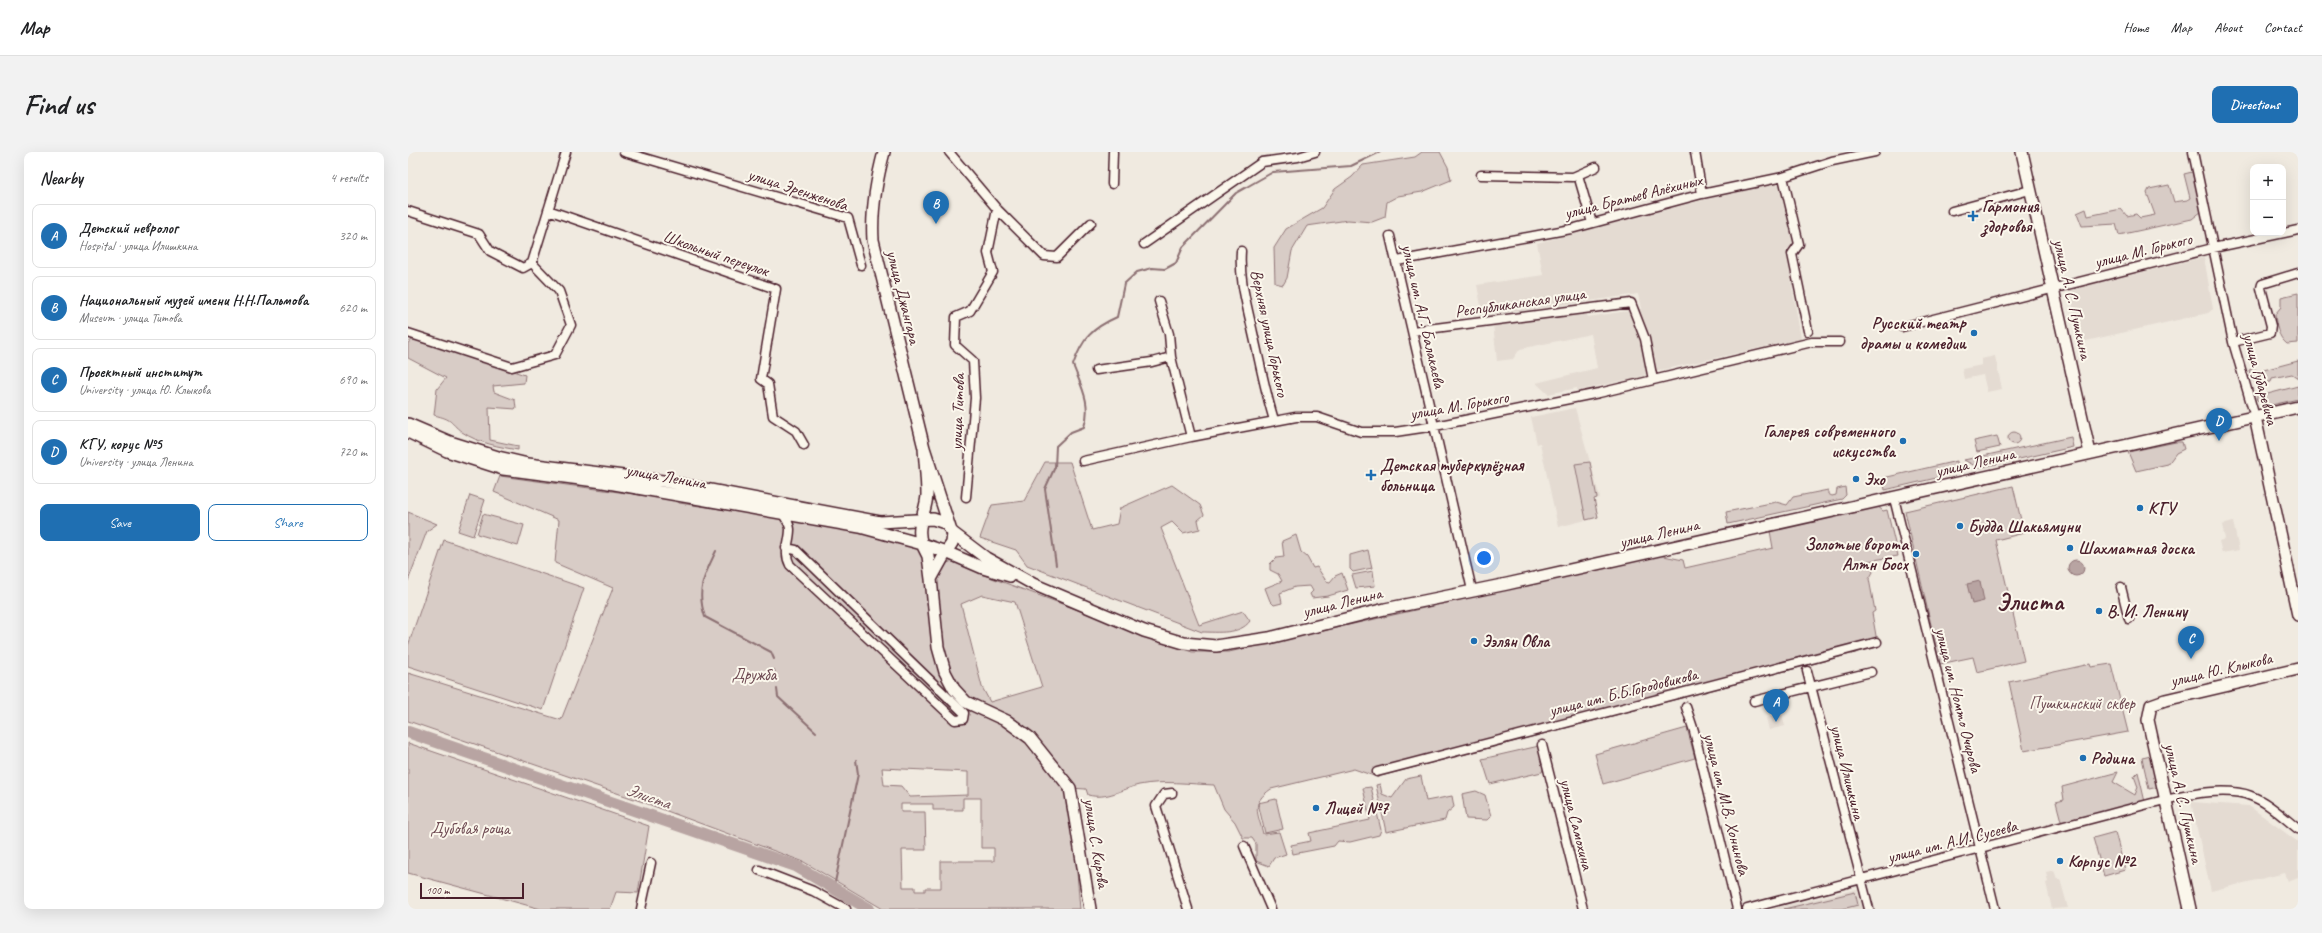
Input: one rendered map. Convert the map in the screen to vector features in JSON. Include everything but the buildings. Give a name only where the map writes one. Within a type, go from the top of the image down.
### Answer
[{"type":"main road","name":"улица Джангара","points":[[884,152],[874,197],[872,218],[873,240],[924,448],[952,530]]},
{"type":"main road","name":"улица А. С. Пушкина","points":[[2022,152],[2090,453]]},
{"type":"main road","name":"улица Ленина","points":[[946,552],[983,568],[1033,584],[1144,630],[1184,642],[1216,646],[1269,638],[1472,590],[1894,498],[2298,407]]},
{"type":"main road","name":"улица Губаревича","points":[[2255,417],[2298,615]]},
{"type":"main road","name":"улица Ленина","points":[[408,424],[450,442],[498,457],[528,464],[663,481],[880,522],[921,521]]},
{"type":"main road","name":"улица Ленина","points":[[408,432],[447,451],[503,469],[603,482],[860,527],[922,544]]},
{"type":"main road","name":"улица Джангара","points":[[921,521],[926,496],[924,448]]},
{"type":"main road","points":[[931,579],[952,543],[952,530],[945,523],[933,519],[921,521],[918,532],[922,544],[946,552]]},
{"type":"main road","name":"улица Ленина","points":[[952,530],[986,558],[1033,584]]},
{"type":"main road","name":"улица С. Кирова","points":[[922,544],[928,556],[938,647],[945,672],[954,689],[966,702],[1007,721],[1030,738],[1070,788],[1090,909]]},
{"type":"main road","name":"улица Ю. Клыкова","points":[[2151,705],[2165,700],[2298,669]]},
{"type":"main road","name":"улица А. С. Пушкина","points":[[2151,705],[2148,720],[2164,801],[2190,909]]},
{"type":"street","points":[[408,211],[479,234],[490,251],[523,268],[532,263],[566,152]]},
{"type":"street","name":"улица Эренженова","points":[[624,152],[848,218],[860,265]]},
{"type":"street","points":[[949,152],[997,209],[1044,256],[1057,257],[1091,223]]},
{"type":"street","points":[[1112,184],[1113,152]]},
{"type":"street","points":[[1144,244],[1262,162],[1298,157],[1315,152]]},
{"type":"street","points":[[1695,152],[1702,194]]},
{"type":"street","name":"улица Братьев Алёхиных","points":[[1397,261],[1592,223],[1702,194],[1783,177],[1832,161],[1875,152]]},
{"type":"street","name":"улица Губаревича","points":[[2193,152],[2233,342],[2255,417]]},
{"type":"street","points":[[1481,175],[1573,177],[1596,167]]},
{"type":"street","points":[[1578,175],[1592,223]]},
{"type":"street","points":[[1783,177],[1799,244],[1792,254],[1808,331]]},
{"type":"street","points":[[1952,211],[2030,190]]},
{"type":"street","name":"улица Титова","points":[[966,497],[975,398],[973,361],[955,345],[956,317],[970,311],[993,272],[988,253],[997,209]]},
{"type":"street","name":"Школьный переулок","points":[[548,210],[776,289],[761,379],[768,384],[773,416],[796,431],[804,445]]},
{"type":"street","name":"улица М. Горького","points":[[1902,327],[2213,248],[2298,230]]},
{"type":"street","name":"улица им. А.Г. Балакаева","points":[[1390,236],[1472,590]]},
{"type":"street","name":"Верхняя улица Горького","points":[[1241,251],[1239,269],[1242,290],[1263,382],[1274,420]]},
{"type":"street","points":[[408,333],[512,367],[555,355],[572,325],[559,290],[532,263]]},
{"type":"street","points":[[2233,342],[2270,332],[2271,326],[2261,288],[2262,284],[2298,273]]},
{"type":"street","points":[[1159,301],[1169,334],[1171,357],[1191,437]]},
{"type":"street","name":"Республиканская улица","points":[[1412,331],[1631,303],[1645,339],[1653,380]]},
{"type":"street","name":"улица М. Горького","points":[[1083,461],[1274,420],[1317,417],[1361,432],[1395,432],[1435,426],[1588,395],[1812,342],[1840,342]]},
{"type":"street","points":[[1096,370],[1152,362],[1171,357]]},
{"type":"street","name":"улица им. Номто Очирова","points":[[1894,498],[1995,909]]},
{"type":"street","points":[[783,514],[790,528],[786,548],[786,558],[790,565],[955,720],[963,719],[964,713],[796,550],[786,548]]},
{"type":"street","points":[[2121,587],[2129,619]]},
{"type":"street","name":"улица им. Б.Б.Городовикова","points":[[1377,772],[1877,642]]},
{"type":"street","name":"улица Илишкина","points":[[1807,671],[1869,909]]},
{"type":"street","points":[[1754,701],[1871,672]]},
{"type":"street","name":"улица им. М.В. Хонинова","points":[[1686,707],[1694,731],[1737,909]]},
{"type":"street","name":"улица Самохина","points":[[1542,745],[1562,831],[1583,909]]},
{"type":"street","name":"улица им. А.И. Сусеева","points":[[1746,909],[2164,801],[2218,791],[2235,792],[2252,796],[2298,829]]},
{"type":"street","points":[[1172,793],[1164,794],[1156,806],[1188,909]]},
{"type":"street","points":[[1244,846],[1271,909]]},
{"type":"street","points":[[641,909],[651,863]]},
{"type":"street","points":[[759,870],[813,891],[846,909]]},
{"type":"shaded area","points":[[1780,180],[1795,245],[1786,250],[1801,339],[1648,373],[1634,381],[1626,380],[1577,391],[1577,388],[1548,394],[1536,383],[1597,368],[1591,334],[1520,349],[1513,359],[1497,361],[1493,324],[1586,311],[1588,317],[1641,309],[1638,294],[1483,316],[1477,285],[1543,275],[1537,243]]},
{"type":"shaded area","points":[[2204,257],[2213,309],[2208,313],[2082,342],[2069,290]]},
{"type":"shaded area","points":[[1995,356],[2002,389],[1987,392],[1983,375],[1964,379],[1962,369],[1982,365],[1981,359]]},
{"type":"shaded area","points":[[1575,408],[1600,498],[1594,499],[1598,517],[1558,527],[1540,443],[1537,444],[1531,417]]},
{"type":"shaded area","points":[[2233,522],[2239,550],[2222,553],[2219,541],[2225,539],[2222,525]]},
{"type":"shaded area","points":[[2076,560],[2082,562],[2084,568],[2082,574],[2076,576],[2070,574],[2068,568],[2070,562]]},
{"type":"shaded area","points":[[1980,581],[1984,601],[1972,604],[1967,584]]},
{"type":"shaded area","points":[[1782,714],[1785,726],[1769,730],[1766,718]]},
{"type":"shaded area","points":[[2191,802],[2249,806],[2298,842],[2298,877],[2288,881],[2285,873],[2211,891]]},
{"type":"shaded area","points":[[2054,870],[2057,879],[2060,879],[2068,908],[2052,909],[2046,883],[2048,882],[2046,872]]},
{"type":"shaded area","points":[[1857,889],[1863,909],[1771,909]]},
{"type":"green space","points":[[1422,152],[1440,152],[1448,167],[1451,180],[1422,192],[1398,196],[1387,202],[1385,217],[1372,222],[1348,220],[1307,226],[1292,251],[1287,278],[1283,285],[1275,283],[1274,248],[1286,229],[1322,208],[1335,189],[1352,177],[1363,165],[1415,157]]},
{"type":"green space","points":[[2192,172],[2202,211],[2192,219],[2119,235],[2116,224],[2082,226],[2077,213],[2086,209],[2088,216],[2121,209],[2127,216],[2136,214],[2140,218],[2155,215],[2147,193],[2149,189],[2169,185],[2174,202],[2187,200],[2190,198],[2184,174]]},
{"type":"green space","points":[[2298,293],[2298,343],[2287,344],[2281,338],[2275,314],[2281,307],[2281,297]]},
{"type":"green space","points":[[412,340],[420,340],[525,375],[524,383],[493,386],[494,392],[515,400],[516,409],[489,407],[490,440],[518,446],[518,450],[482,442],[468,436],[450,421],[434,415],[437,389],[446,378],[408,358],[408,343]]},
{"type":"green space","points":[[2298,361],[2298,378],[2292,374],[2272,378],[2271,382],[2259,383],[2252,380],[2249,370],[2252,369],[2260,371]]},
{"type":"green space","points":[[2298,386],[2298,399],[2267,406],[2257,400],[2256,397]]},
{"type":"green space","points":[[2012,432],[2016,432],[2020,438],[2016,444],[2012,444],[2008,440],[2008,436]]},
{"type":"green space","points":[[1997,436],[2000,447],[1977,452],[1974,441]]},
{"type":"green space","points":[[2071,437],[2073,447],[1979,468],[1964,460]]},
{"type":"green space","points":[[2182,442],[2184,449],[2176,453],[2168,464],[2136,471],[2128,452]]},
{"type":"green space","points":[[1957,461],[1957,465],[1949,475],[1885,490],[1883,478]]},
{"type":"green space","points":[[1045,462],[1070,462],[1092,530],[1117,524],[1120,508],[1172,485],[1200,505],[1204,515],[1198,520],[1200,529],[1183,533],[1172,522],[1161,528],[1199,625],[1243,611],[1250,621],[1240,629],[1234,631],[1202,632],[1027,565],[1016,550],[980,538],[992,505],[1024,501]]},
{"type":"green space","points":[[1590,462],[1597,498],[1594,499],[1598,517],[1586,520],[1575,464]]},
{"type":"green space","name":"Дружба","points":[[500,476],[678,500],[679,503],[852,528],[920,546],[934,578],[941,565],[956,560],[981,574],[1192,652],[1229,652],[1659,555],[1683,560],[1685,568],[1773,548],[1770,531],[1876,505],[1883,511],[1887,510],[1898,556],[1862,562],[1863,565],[1871,564],[1873,572],[1869,579],[1875,611],[1872,613],[1878,647],[1377,777],[1354,769],[1271,789],[1260,799],[1257,809],[1258,814],[1263,834],[1279,832],[1286,854],[1274,858],[1269,866],[1256,861],[1256,844],[1252,838],[1243,838],[1235,822],[1224,809],[1214,785],[1157,783],[1139,785],[1102,796],[1088,795],[1086,789],[1070,788],[1080,909],[883,909],[804,862],[640,801],[408,721],[408,673],[561,720],[613,588],[555,563],[559,520],[494,492]],"holes":[[[982,595],[1015,602],[1042,687],[990,702],[982,687],[961,604]],[[882,768],[968,772],[968,795],[910,797],[901,786],[884,785]],[[963,798],[981,798],[981,848],[994,848],[994,861],[941,861],[941,888],[925,888],[925,891],[915,891],[915,887],[903,887],[902,850],[926,850],[925,812],[901,812],[901,804],[933,804],[933,810],[963,810]]]},
{"type":"green space","points":[[2013,486],[2024,533],[1996,540],[2024,661],[1977,672],[1973,657],[1940,664],[1905,511]]},
{"type":"green space","points":[[1845,487],[1846,495],[1842,499],[1728,524],[1726,512],[1776,502],[1787,505],[1793,497],[1828,490],[1828,494],[1832,496],[1836,495],[1837,489]]},
{"type":"green space","points":[[470,495],[485,500],[473,536],[458,531]]},
{"type":"green space","points":[[408,512],[437,524],[427,531],[408,581]]},
{"type":"green space","points":[[483,514],[524,525],[518,546],[477,534]]},
{"type":"green space","points":[[1296,535],[1301,552],[1307,557],[1313,568],[1317,567],[1326,581],[1330,582],[1335,576],[1342,573],[1348,590],[1328,596],[1312,598],[1310,594],[1313,591],[1310,586],[1295,587],[1280,593],[1282,603],[1274,605],[1270,601],[1265,588],[1282,581],[1278,574],[1270,570],[1270,564],[1276,558],[1284,557],[1282,541]]},
{"type":"green space","points":[[444,540],[584,588],[543,710],[408,666],[408,646]]},
{"type":"green space","points":[[1368,550],[1372,568],[1353,572],[1350,569],[1350,555]]},
{"type":"green space","points":[[1373,571],[1375,586],[1356,588],[1352,575]]},
{"type":"green space","name":"Пушкинский сквер","points":[[2090,664],[2091,667],[2111,664],[2128,732],[2024,751],[2009,682]]},
{"type":"green space","points":[[1687,728],[1695,758],[1603,784],[1595,754]]},
{"type":"green space","name":"Дубовая роща","points":[[408,743],[649,826],[638,893],[616,892],[610,909],[541,909],[408,873]]},
{"type":"green space","points":[[1539,746],[1544,767],[1542,772],[1490,784],[1482,759]]},
{"type":"green space","points":[[2151,756],[2158,787],[2149,789],[2142,758]]},
{"type":"green space","points":[[2118,772],[2113,782],[2135,795],[2138,787],[2134,776],[2138,772],[2145,802],[2067,823],[2061,821],[2056,802],[2064,800],[2062,787]]},
{"type":"green space","points":[[1421,776],[1426,801],[1452,796],[1454,807],[1447,813],[1445,820],[1386,832],[1376,785],[1380,784],[1382,794],[1392,798],[1406,779]]},
{"type":"green space","points":[[1371,787],[1381,830],[1379,835],[1350,842],[1338,841],[1334,846],[1293,854],[1291,845],[1311,841],[1309,833],[1370,820],[1363,788]]},
{"type":"green space","points":[[1476,791],[1485,795],[1491,816],[1487,820],[1466,819],[1462,794]]},
{"type":"green space","points":[[1276,799],[1283,829],[1265,833],[1258,803]]},
{"type":"green space","points":[[2115,832],[2125,870],[2104,876],[2093,838]]},
{"type":"green space","points":[[1855,892],[1858,905],[1842,909],[1784,909]]},
{"type":"waterway","points":[[1056,565],[1045,489],[1055,467],[1056,446],[1071,432],[1084,427],[1087,411],[1082,388],[1073,365],[1080,348],[1089,335],[1101,325],[1117,317],[1124,284],[1137,272],[1152,268],[1165,269],[1176,263],[1183,247],[1236,193],[1273,172],[1351,166],[1380,152]]},
{"type":"waterway","points":[[716,551],[708,568],[701,591],[702,607],[705,617],[771,652],[774,659]]},
{"type":"waterway","points":[[774,670],[776,681]]},
{"type":"waterway","points":[[777,689],[778,697],[816,732]]},
{"type":"waterway","name":"Элиста","points":[[408,732],[796,866],[869,909]]},
{"type":"waterway","points":[[834,887],[858,774],[856,760]]},
{"type":"place","name":"Гармония здоровья","points":[[1973,216]]},
{"type":"place","name":"Национальный музей имени Н.Н.Пальмова","points":[[936,224]]},
{"type":"place","name":"Русский театр драмы и комедии","points":[[1974,333]]},
{"type":"place","name":"Галерея современного искусства","points":[[1903,441]]},
{"type":"place","name":"КГУ, корус №5","points":[[2219,441]]},
{"type":"place","name":"Детская туберкулёзная больница","points":[[1371,475]]},
{"type":"place","name":"Эхо","points":[[1856,479]]},
{"type":"place","name":"КГУ","points":[[2140,508]]},
{"type":"place","name":"Будда Шакьямуни","points":[[1960,526]]},
{"type":"place","name":"Шахматная доска","points":[[2070,548]]},
{"type":"place","name":"Золотые ворота Алтн Босх","points":[[1916,554]]},
{"type":"place","name":"В. И. Ленину","points":[[2099,611]]},
{"type":"place","name":"Ээлян Овла","points":[[1474,641]]},
{"type":"place","name":"Проектный институт","points":[[2191,659]]},
{"type":"place","name":"Детский невролог","points":[[1776,722]]},
{"type":"place","name":"Родина","points":[[2083,758]]},
{"type":"place","name":"Лицей №7","points":[[1316,808]]},
{"type":"place","name":"Корпус №2","points":[[2060,861]]},
{"type":"district","name":"Элиста","points":[[2030,601]]}]
